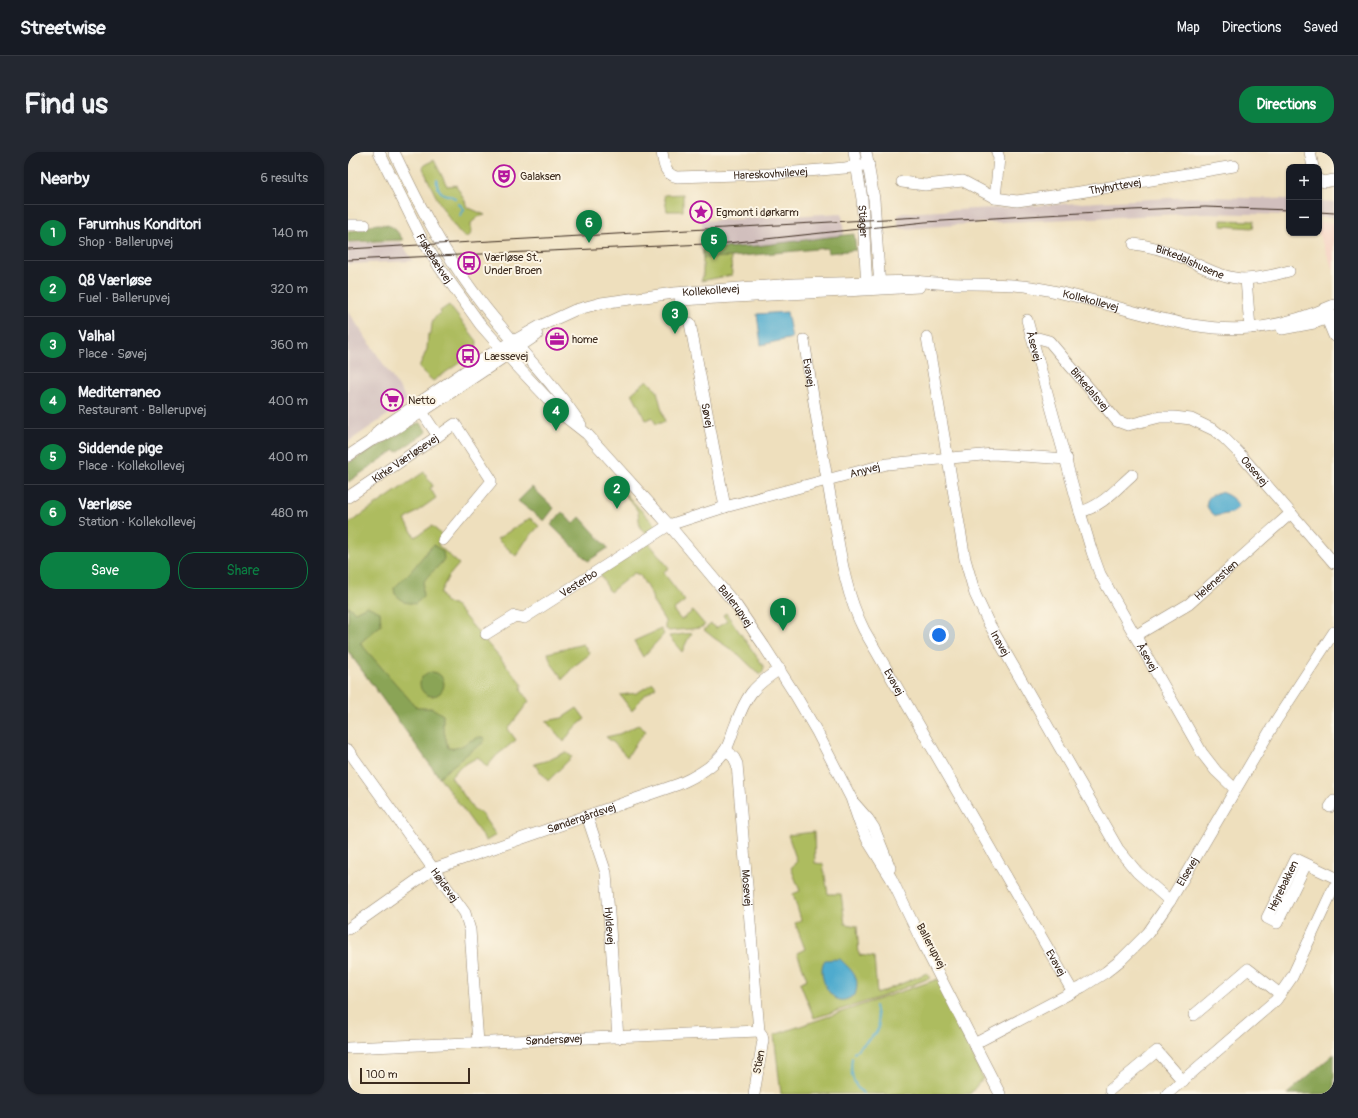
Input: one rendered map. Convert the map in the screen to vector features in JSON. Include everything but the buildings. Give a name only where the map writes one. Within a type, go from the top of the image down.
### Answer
[{"type":"street","name":"Fiskebækvej","points":[[379,152],[412,220],[433,257],[476,318],[503,351]]},
{"type":"street","name":"Fiskebækvej","points":[[394,152],[424,215],[453,264],[480,302],[516,344]]},
{"type":"street","name":"Hareskovhvilevej","points":[[662,152],[665,166],[671,176],[677,177],[727,176],[845,168],[869,164]]},
{"type":"street","name":"Stiager","points":[[854,152],[862,207],[867,286]]},
{"type":"street","name":"Stiager","points":[[866,152],[876,215],[879,285]]},
{"type":"street","points":[[902,182],[925,185],[963,181],[995,198],[999,158],[997,152]]},
{"type":"street","points":[[1310,152],[1312,164]]},
{"type":"street","name":"Thyhyttevej","points":[[995,198],[1017,201],[1048,197],[1234,166]]},
{"type":"street","points":[[1322,181],[1334,180]]},
{"type":"street","points":[[348,225],[366,225]]},
{"type":"street","name":"Birkedalshusene","points":[[1134,244],[1154,247],[1212,272],[1238,278],[1246,279],[1270,276],[1289,271]]},
{"type":"street","points":[[1246,279],[1250,328]]},
{"type":"street","name":"Kollekollevej","points":[[503,351],[563,322],[596,310],[624,304],[916,281],[931,283],[983,283],[1030,286],[1052,290],[1184,324],[1226,329],[1250,328],[1260,331],[1285,328],[1312,323],[1332,314]]},
{"type":"street","points":[[1332,314],[1334,336]]},
{"type":"street","name":"Åsevej","points":[[1027,320],[1080,512],[1100,574],[1202,753],[1216,771],[1235,789]]},
{"type":"street","name":"Søvej","points":[[690,323],[725,507]]},
{"type":"street","name":"Birkedalsvej","points":[[1033,340],[1038,338],[1048,341],[1117,421],[1128,425],[1154,419]]},
{"type":"street","name":"Evavej","points":[[804,340],[827,479],[846,581],[855,613],[1073,992]]},
{"type":"street","name":"Inavej","points":[[925,342],[948,458],[965,559],[975,594],[988,622],[1118,849],[1137,872],[1170,901]]},
{"type":"street","name":"Ballerupvej","points":[[516,344],[570,409],[586,434]]},
{"type":"street","points":[[348,456],[372,440],[383,436],[419,408],[503,351]]},
{"type":"street","name":"Ballerupvej","points":[[503,351],[564,416],[586,434],[670,525],[736,605],[780,669],[818,732],[852,801],[868,841],[891,878],[921,940],[1007,1094]]},
{"type":"street","name":"Kirke Værløsevej","points":[[348,498],[438,436],[419,408]]},
{"type":"street","name":"Oasevej","points":[[1154,419],[1160,417],[1191,419],[1214,430],[1239,454],[1334,563]]},
{"type":"street","points":[[438,436],[455,424],[491,479],[491,482],[443,540]]},
{"type":"street","name":"Anyvej","points":[[670,525],[725,507],[887,464],[993,454],[1066,459]]},
{"type":"street","points":[[1080,512],[1092,509],[1099,505],[1132,475]]},
{"type":"street","name":"Helenestien","points":[[1135,636],[1189,604],[1291,513]]},
{"type":"street","name":"Vesterbo","points":[[486,634],[515,616],[524,618],[670,525]]},
{"type":"street","name":"Elsevej","points":[[978,1042],[1073,992],[1106,972],[1122,959],[1148,933],[1170,901],[1277,719],[1334,632]]},
{"type":"street","name":"Søndergårdsvej","points":[[348,929],[433,869],[694,778],[709,767],[726,749],[746,699],[753,690],[780,669]]},
{"type":"street","name":"Mosevej","points":[[726,749],[737,764],[759,1031]]},
{"type":"street","name":"Højdevej","points":[[348,750],[465,913],[470,930],[478,1043]]},
{"type":"street","name":"Hyldevej","points":[[587,816],[606,873],[618,1038]]},
{"type":"street","name":"Hejrebakken","points":[[1306,864],[1277,923],[1268,918],[1296,859],[1334,877]]},
{"type":"street","points":[[1167,1094],[1263,1013],[1280,994],[1292,977],[1334,887]]},
{"type":"street","points":[[1194,1015],[1248,969],[1280,994]]},
{"type":"street","name":"Søndersøvej","points":[[348,1048],[759,1031]]},
{"type":"street","name":"Stien","points":[[754,1094],[763,1040],[759,1031]]},
{"type":"street","name":"Ballerupvej","points":[[978,1042],[1000,1094]]},
{"type":"street","points":[[1110,1090],[1156,1051],[1183,1081]]},
{"type":"shaded area","points":[[1206,197],[1286,199],[1286,215],[1205,213],[981,223],[904,229],[898,228],[898,215],[903,213]]},
{"type":"shaded area","points":[[1322,201],[1334,202],[1334,218],[1322,217]]},
{"type":"shaded area","points":[[842,213],[844,236],[757,246],[703,249],[702,221]]},
{"type":"shaded area","points":[[1322,222],[1334,223],[1334,271],[1319,236],[1322,236]]},
{"type":"shaded area","points":[[401,242],[413,261],[348,264],[348,243]]},
{"type":"shaded area","points":[[348,311],[408,401],[348,442]]},
{"type":"green space","points":[[434,160],[447,186],[456,185],[467,207],[485,215],[478,217],[471,223],[471,234],[468,237],[461,234],[449,219],[423,168],[424,165]]},
{"type":"green space","points":[[683,194],[683,211],[667,211],[664,195]]},
{"type":"green space","points":[[1221,220],[1254,221],[1253,228],[1221,226]]},
{"type":"green space","points":[[378,224],[391,226],[403,240],[348,242],[348,231]]},
{"type":"green space","points":[[854,234],[856,250],[828,253],[827,248],[732,257],[703,258],[703,249],[757,246]]},
{"type":"green space","points":[[730,248],[732,275],[701,281],[703,276],[703,249]]},
{"type":"green space","points":[[449,305],[477,341],[476,351],[472,354],[471,352],[464,357],[465,359],[433,381],[419,368],[427,349],[428,334],[431,334],[435,317],[441,313],[440,311]]},
{"type":"green space","points":[[647,380],[657,391],[665,422],[656,424],[652,417],[646,420],[632,393]]},
{"type":"green space","points":[[420,422],[427,432],[397,452],[395,450],[348,482],[348,463]]},
{"type":"green space","points":[[424,472],[433,486],[430,488],[436,498],[405,520],[415,537],[432,526],[442,535],[438,545],[459,564],[448,577],[440,593],[446,603],[454,604],[522,684],[521,690],[529,701],[508,729],[516,740],[496,756],[487,767],[478,757],[460,767],[451,777],[475,811],[480,812],[496,835],[486,841],[348,651],[348,524]]},
{"type":"green space","points":[[614,482],[657,527],[647,533],[640,528],[638,512],[613,483]]},
{"type":"green space","points":[[532,487],[554,508],[544,521],[518,501]]},
{"type":"green space","points":[[562,512],[573,524],[580,517],[608,548],[588,561],[551,525]]},
{"type":"green space","points":[[530,518],[539,526],[525,542],[516,556],[497,539]]},
{"type":"green space","points":[[649,543],[669,568],[663,572],[685,601],[673,610],[681,620],[693,611],[705,625],[700,628],[669,631],[665,628],[665,621],[653,602],[652,596],[640,575],[634,573],[610,592],[600,574]]},
{"type":"green space","points":[[434,545],[443,552],[444,559],[440,565],[425,579],[423,584],[423,597],[415,604],[404,602],[395,594],[394,588]]},
{"type":"green space","points":[[348,606],[355,612],[367,606],[380,612],[381,625],[360,643],[417,708],[432,708],[443,715],[443,727],[448,748],[462,746],[478,737],[483,737],[485,739],[483,743],[439,777],[348,651]]},
{"type":"green space","points":[[726,613],[764,667],[763,672],[760,675],[738,654],[704,630],[711,624],[716,628],[727,621],[723,615]]},
{"type":"green space","points":[[661,629],[664,634],[643,657],[634,641]]},
{"type":"green space","points":[[692,633],[682,652],[669,636]]},
{"type":"green space","points":[[583,644],[590,654],[573,667],[563,679],[551,663],[548,653]]},
{"type":"green space","points":[[432,672],[441,675],[444,684],[441,693],[432,696],[423,693],[420,684],[423,675]]},
{"type":"green space","points":[[653,683],[656,687],[642,697],[632,711],[620,695],[637,693]]},
{"type":"green space","points":[[577,708],[585,719],[572,730],[564,742],[546,721],[562,718]]},
{"type":"green space","points":[[638,725],[646,731],[627,757],[606,737],[619,734]]},
{"type":"green space","points":[[566,752],[572,757],[548,781],[534,764],[549,760]]},
{"type":"green space","points":[[814,832],[815,863],[823,864],[828,894],[841,894],[845,924],[857,926],[859,955],[874,957],[877,994],[927,973],[930,978],[878,998],[814,1018],[800,983],[807,979],[797,953],[805,949],[795,923],[801,920],[793,894],[800,891],[791,868],[797,861],[788,835]]},
{"type":"green space","points":[[938,979],[983,1078],[970,1094],[781,1094],[774,1035]]},
{"type":"green space","points":[[1334,1054],[1334,1094],[1287,1094]]},
{"type":"water","points":[[787,312],[792,338],[761,345],[757,314]]},
{"type":"water","points":[[1220,492],[1231,497],[1239,507],[1231,513],[1216,516],[1207,506],[1207,502],[1210,496]]},
{"type":"water","points":[[840,959],[854,975],[857,983],[855,995],[848,999],[842,1000],[835,998],[827,989],[824,983],[822,970],[825,960]]},
{"type":"waterway","points":[[437,180],[437,186],[440,191],[456,199]]},
{"type":"waterway","points":[[459,204],[464,209],[460,216]]},
{"type":"waterway","points":[[854,1053],[876,1033],[879,1027],[875,1006]]},
{"type":"waterway","points":[[852,1058],[851,1067],[854,1082],[863,1093]]},
{"type":"tram line","points":[[348,260],[728,243],[925,222],[1132,210],[1205,207],[1286,210]]},
{"type":"tram line","points":[[1322,212],[1334,213]]},
{"type":"tram line","points":[[348,249],[921,217]]},
{"type":"place","name":"Galaksen","points":[[504,176]]},
{"type":"place","name":"Egmont i dørkarm","points":[[701,212]]},
{"type":"place","name":"Værløse","points":[[589,243]]},
{"type":"place","name":"Siddende pige","points":[[714,260]]},
{"type":"place","name":"Værløse St., Under Broen","points":[[469,263]]},
{"type":"place","name":"Valhal","points":[[675,334]]},
{"type":"place","name":"home","points":[[557,339]]},
{"type":"place","name":"Læssevej","points":[[468,356]]},
{"type":"place","name":"Netto","points":[[392,400]]},
{"type":"place","name":"Mediterraneo","points":[[556,431]]},
{"type":"place","name":"Q8 Værløse","points":[[617,509]]},
{"type":"place","name":"Farumhus Konditori","points":[[783,631]]}]
